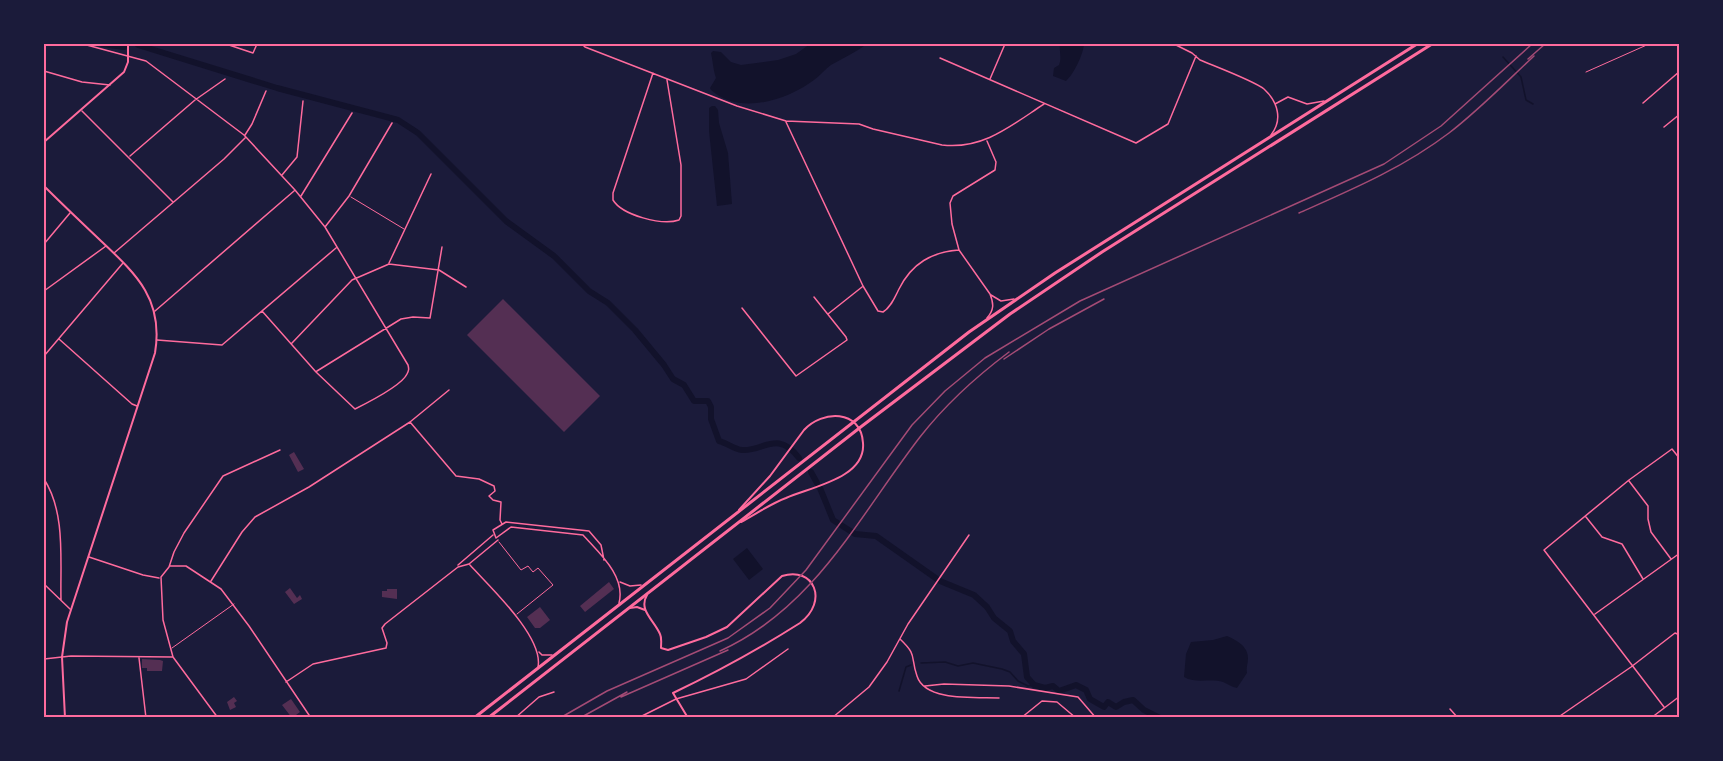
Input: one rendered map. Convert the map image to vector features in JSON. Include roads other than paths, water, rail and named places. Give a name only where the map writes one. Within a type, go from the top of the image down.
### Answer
[{"type":"highway","points":[[474,717],[641,585],[983,322],[1270,135],[1417,44]]},
{"type":"highway","points":[[488,717],[976,338],[1047,287],[1432,44]]},
{"type":"street","points":[[83,44],[146,61],[245,136],[295,190],[325,227],[408,365],[406,377],[386,392],[355,409],[316,372],[262,311]]},
{"type":"street","points":[[44,142],[45,137],[121,76],[127,68],[128,44]]},
{"type":"street","points":[[226,44],[252,53],[257,44]]},
{"type":"street","points":[[582,44],[737,106],[786,121],[859,124],[953,146],[987,140],[1044,104]]},
{"type":"street","points":[[989,80],[1005,44]]},
{"type":"street","points":[[1174,44],[1200,60],[1261,88],[1274,104],[1279,119],[1278,126],[1270,135]]},
{"type":"street","points":[[940,58],[1136,143],[1168,124],[1196,56]]},
{"type":"street","points":[[44,71],[82,82],[111,85]]},
{"type":"street","points":[[1643,103],[1680,71]]},
{"type":"street","points":[[653,73],[613,193],[613,200],[618,207],[643,218],[673,222],[679,220],[681,216],[682,177],[666,79]]},
{"type":"street","points":[[129,157],[225,79]]},
{"type":"street","points":[[114,253],[224,159],[245,136],[266,91]]},
{"type":"street","points":[[1274,104],[1286,98],[1306,104],[1324,101]]},
{"type":"street","points":[[281,176],[297,157],[303,101]]},
{"type":"street","points":[[81,110],[173,202]]},
{"type":"street","points":[[301,197],[351,113]]},
{"type":"street","points":[[1664,128],[1680,114]]},
{"type":"street","points":[[786,121],[876,309],[883,312],[890,307],[903,281],[920,263],[938,252],[959,250]]},
{"type":"street","points":[[325,227],[349,196],[392,123]]},
{"type":"street","points":[[987,140],[996,162],[995,170],[951,199],[952,224],[959,250],[990,294],[1001,302],[1020,296]]},
{"type":"street","points":[[389,264],[431,174]]},
{"type":"street","points":[[44,186],[123,262],[144,287],[154,311],[157,340],[155,353],[64,635],[62,657],[65,717]]},
{"type":"street","points":[[154,311],[295,190]]},
{"type":"street","points":[[44,244],[71,212]]},
{"type":"street","points":[[44,291],[106,245]]},
{"type":"street","points":[[316,372],[386,328],[407,318],[430,318],[442,247]]},
{"type":"street","points":[[157,340],[222,345],[336,248]]},
{"type":"street","points":[[44,356],[123,262]]},
{"type":"street","points":[[291,344],[356,278],[389,264],[439,270],[466,287]]},
{"type":"street","points":[[828,314],[863,286]]},
{"type":"street","points":[[983,322],[993,309],[990,294]]},
{"type":"street","points":[[742,308],[796,376],[847,340],[814,297]]},
{"type":"street","points":[[59,339],[132,404],[138,406]]},
{"type":"street","points":[[211,581],[242,532],[255,518],[309,487],[410,422],[449,390]]},
{"type":"street","points":[[730,518],[756,493],[807,427],[824,416],[834,415],[844,417],[858,428],[863,439],[863,446],[861,456],[855,466],[838,478],[777,501],[734,526]]},
{"type":"street","points":[[410,422],[456,476],[479,479],[494,486],[495,491],[489,496],[501,502],[500,520],[503,524]]},
{"type":"street","points":[[1664,707],[1631,667],[1594,614],[1544,550],[1629,480],[1672,449],[1680,459]]},
{"type":"street","points":[[218,717],[173,657],[163,620],[160,578],[170,567],[174,552],[184,533],[223,476],[280,450]]},
{"type":"street","points":[[44,479],[53,496],[57,511],[61,600]]},
{"type":"street","points":[[1629,480],[1648,506],[1651,532],[1671,560]]},
{"type":"street","points":[[1586,516],[1602,537],[1622,544],[1643,579]]},
{"type":"street","points":[[497,539],[493,530],[506,522],[589,531],[601,545],[604,560]]},
{"type":"street","points":[[286,682],[313,664],[386,648],[387,643],[382,628],[385,624],[458,567],[469,564],[511,527],[583,535],[619,582],[622,592],[619,603]]},
{"type":"street","points":[[458,567],[461,561],[494,534]]},
{"type":"street","points":[[832,717],[869,687],[969,535]]},
{"type":"street","points":[[1594,614],[1680,553]]},
{"type":"street","points":[[88,557],[143,575],[160,578]]},
{"type":"street","points":[[469,564],[516,615],[538,651],[542,655],[552,655]]},
{"type":"street","points":[[170,567],[186,566],[221,588],[311,717]]},
{"type":"street","points":[[648,592],[643,602],[645,610],[660,633],[661,648],[668,650],[720,632],[744,613],[778,578],[789,574],[803,577],[815,590],[814,608],[808,617],[783,634],[709,676],[673,693],[688,717]]},
{"type":"street","points":[[619,582],[630,586],[641,585]]},
{"type":"street","points":[[44,584],[71,610]]},
{"type":"street","points":[[625,611],[633,607],[645,610]]},
{"type":"street","points":[[1557,717],[1631,667],[1674,633],[1680,635]]},
{"type":"street","points":[[899,639],[912,651],[917,679],[925,686],[942,696],[999,698]]},
{"type":"street","points":[[638,717],[676,699],[746,679],[788,649]]},
{"type":"street","points":[[538,651],[538,666]]},
{"type":"street","points":[[139,657],[141,690],[146,717]]},
{"type":"street","points":[[44,659],[173,657]]},
{"type":"street","points":[[925,686],[944,684],[1009,686],[1078,697],[1096,717]]},
{"type":"street","points":[[515,717],[539,697],[554,692]]},
{"type":"street","points":[[1651,717],[1680,696]]},
{"type":"street","points":[[1021,717],[1042,701],[1057,702],[1076,717]]},
{"type":"street","points":[[1450,709],[1458,717]]},
{"type":"lane","points":[[1586,72],[1649,44]]},
{"type":"lane","points":[[349,196],[404,229]]},
{"type":"lane","points":[[497,539],[521,570],[528,566],[533,572],[538,568],[553,585],[516,615]]},
{"type":"lane","points":[[171,649],[234,604]]},
{"type":"waterway","points":[[102,44],[124,47]]},
{"type":"waterway","points":[[138,45],[277,88],[398,120],[418,133],[506,221],[554,256],[589,291],[608,303],[635,330],[673,379],[684,385],[694,401],[708,401],[711,407],[711,419],[719,441],[742,450],[777,443],[791,449],[799,458]]},
{"type":"waterway","points":[[1503,57],[1521,77],[1526,100],[1533,104]]},
{"type":"waterway","points":[[811,472],[817,483]]},
{"type":"waterway","points":[[820,488],[833,520],[855,534],[876,536],[937,579]]},
{"type":"waterway","points":[[940,581],[974,595],[987,607],[994,618],[1010,631],[1013,641],[1024,654],[1027,677],[1034,685],[1045,688],[1053,686],[1059,691],[1076,685],[1086,690],[1090,699],[1104,707],[1108,702],[1116,707],[1133,700],[1144,710],[1160,718]]},
{"type":"waterway","points":[[921,663],[945,662],[958,666],[973,663],[1002,669],[1010,672],[1018,681],[1028,686],[1034,685]]},
{"type":"waterway","points":[[899,691],[906,667],[911,665]]},
{"type":"railway","points":[[560,718],[607,691],[728,638],[770,608],[806,570],[912,425],[945,391],[985,358],[1080,301],[1384,164],[1441,126],[1532,44]]},
{"type":"railway","points":[[1528,59],[1545,44]]},
{"type":"railway","points":[[1299,213],[1376,178],[1431,146],[1471,115],[1534,56]]},
{"type":"railway","points":[[1004,359],[1049,329],[1104,299]]},
{"type":"railway","points":[[720,651],[753,633],[783,611],[809,585],[833,558],[930,425],[962,392],[1009,352]]},
{"type":"railway","points":[[621,697],[728,650]]},
{"type":"railway","points":[[580,718],[627,692]]}]
